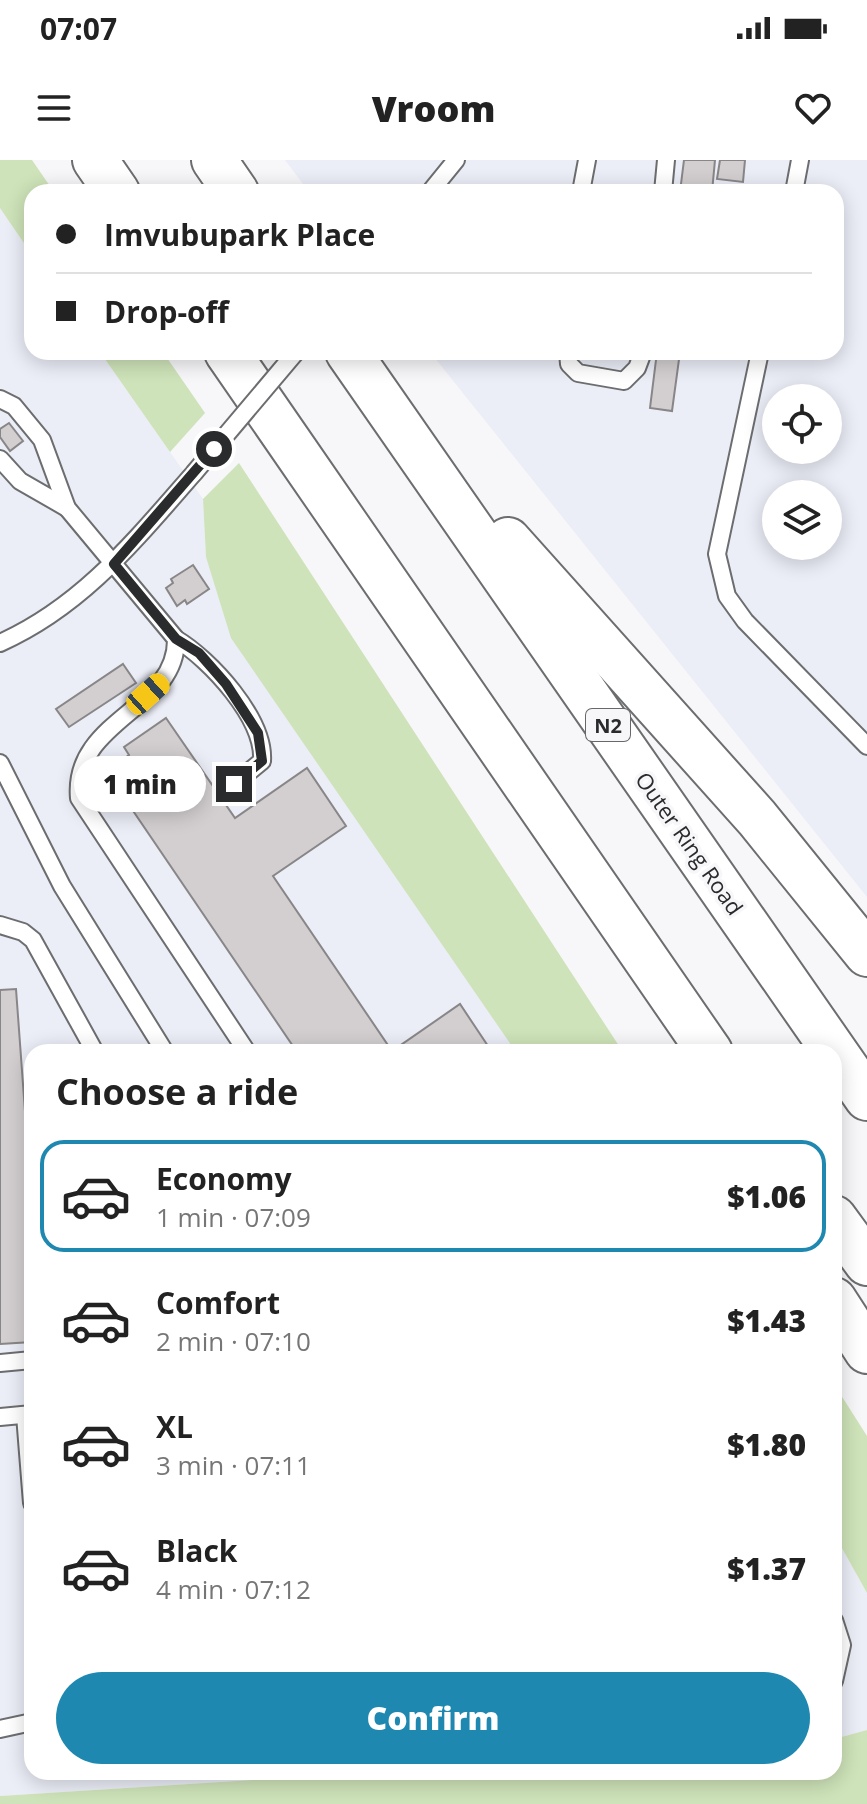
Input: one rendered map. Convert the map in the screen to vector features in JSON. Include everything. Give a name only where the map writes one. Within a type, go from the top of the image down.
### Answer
[{"type":"highway","points":[[95,160],[112,184]]},
{"type":"highway","points":[[214,160],[230,184]]},
{"type":"highway","points":[[233,360],[704,1044]]},
{"type":"highway","name":"Outer Ring Road","points":[[354,360],[829,1044]]},
{"type":"highway","points":[[380,398],[757,818],[867,954]]},
{"type":"highway","name":"Outer Ring Road","points":[[842,1062],[867,1098]]},
{"type":"highway","points":[[842,1229],[867,1263]]},
{"type":"highway","points":[[842,1312],[867,1351]]},
{"type":"lane","points":[[436,184],[456,160]]},
{"type":"lane","points":[[582,184],[587,160]]},
{"type":"lane","points":[[664,184],[666,160]]},
{"type":"lane","points":[[796,184],[800,160]]},
{"type":"lane","points":[[0,643],[81,595],[114,564],[289,360]]},
{"type":"lane","points":[[569,360],[578,373],[624,381],[637,368],[640,360]]},
{"type":"lane","points":[[758,360],[717,554],[720,576],[727,596],[745,621],[867,746]]},
{"type":"lane","points":[[0,399],[14,406],[42,440],[67,508],[176,639],[199,653],[226,684],[258,733],[262,761],[234,784]]},
{"type":"lane","points":[[0,459],[20,481],[67,508]]},
{"type":"lane","points":[[176,639],[176,654],[167,677],[92,746],[80,766],[79,798],[242,1044]]},
{"type":"lane","points":[[0,763],[62,886],[160,1044]]},
{"type":"lane","points":[[0,925],[23,932],[33,940],[91,1044]]},
{"type":"lane","points":[[0,1363],[24,1361]]},
{"type":"lane","points":[[0,1417],[24,1415]]},
{"type":"lane","points":[[0,1729],[24,1724]]},
{"type":"shaded area","points":[[285,160],[867,160],[867,897],[436,360],[844,360],[844,184],[303,184]]},
{"type":"shaded area","points":[[0,208],[24,243],[24,360],[106,360],[203,499],[206,558],[511,1044],[24,1044],[24,1780],[251,1780],[0,1796]]},
{"type":"shaded area","points":[[842,1548],[867,1593],[867,1730],[842,1737]]},
{"type":"green space","points":[[0,160],[32,160],[48,184],[24,184],[24,243],[0,208]]},
{"type":"green space","points":[[106,360],[169,360],[205,413],[170,452]]},
{"type":"green space","points":[[239,463],[618,1044],[510,1044],[231,638],[206,557],[203,499]]},
{"type":"green space","points":[[842,1397],[867,1436],[867,1593],[842,1548]]},
{"type":"green space","points":[[867,1730],[867,1804],[0,1804],[0,1796],[251,1780],[842,1780],[842,1737]]},
{"type":"building","points":[[684,160],[715,160],[713,184],[681,184]]},
{"type":"building","points":[[720,160],[745,160],[743,182],[717,179]]},
{"type":"building","points":[[656,360],[679,360],[672,411],[650,408]]},
{"type":"building","points":[[9,423],[23,441],[10,451],[0,437],[0,429]]},
{"type":"building","points":[[193,565],[209,589],[187,604],[185,600],[177,606],[166,588],[173,583],[171,579]]},
{"type":"building","points":[[123,664],[136,683],[69,727],[56,709]]},
{"type":"building","points":[[166,718],[235,818],[307,768],[346,826],[273,876],[387,1044],[292,1044],[106,771],[129,755],[124,747]]},
{"type":"building","points":[[16,989],[24,1098],[24,1342],[0,1344],[0,990]]},
{"type":"building","points":[[460,1004],[487,1044],[402,1044]]},
{"type":"route","points":[[214,449],[114,564],[176,639],[199,653],[226,684],[258,733],[263,748],[262,761],[254,771],[234,784]]}]
